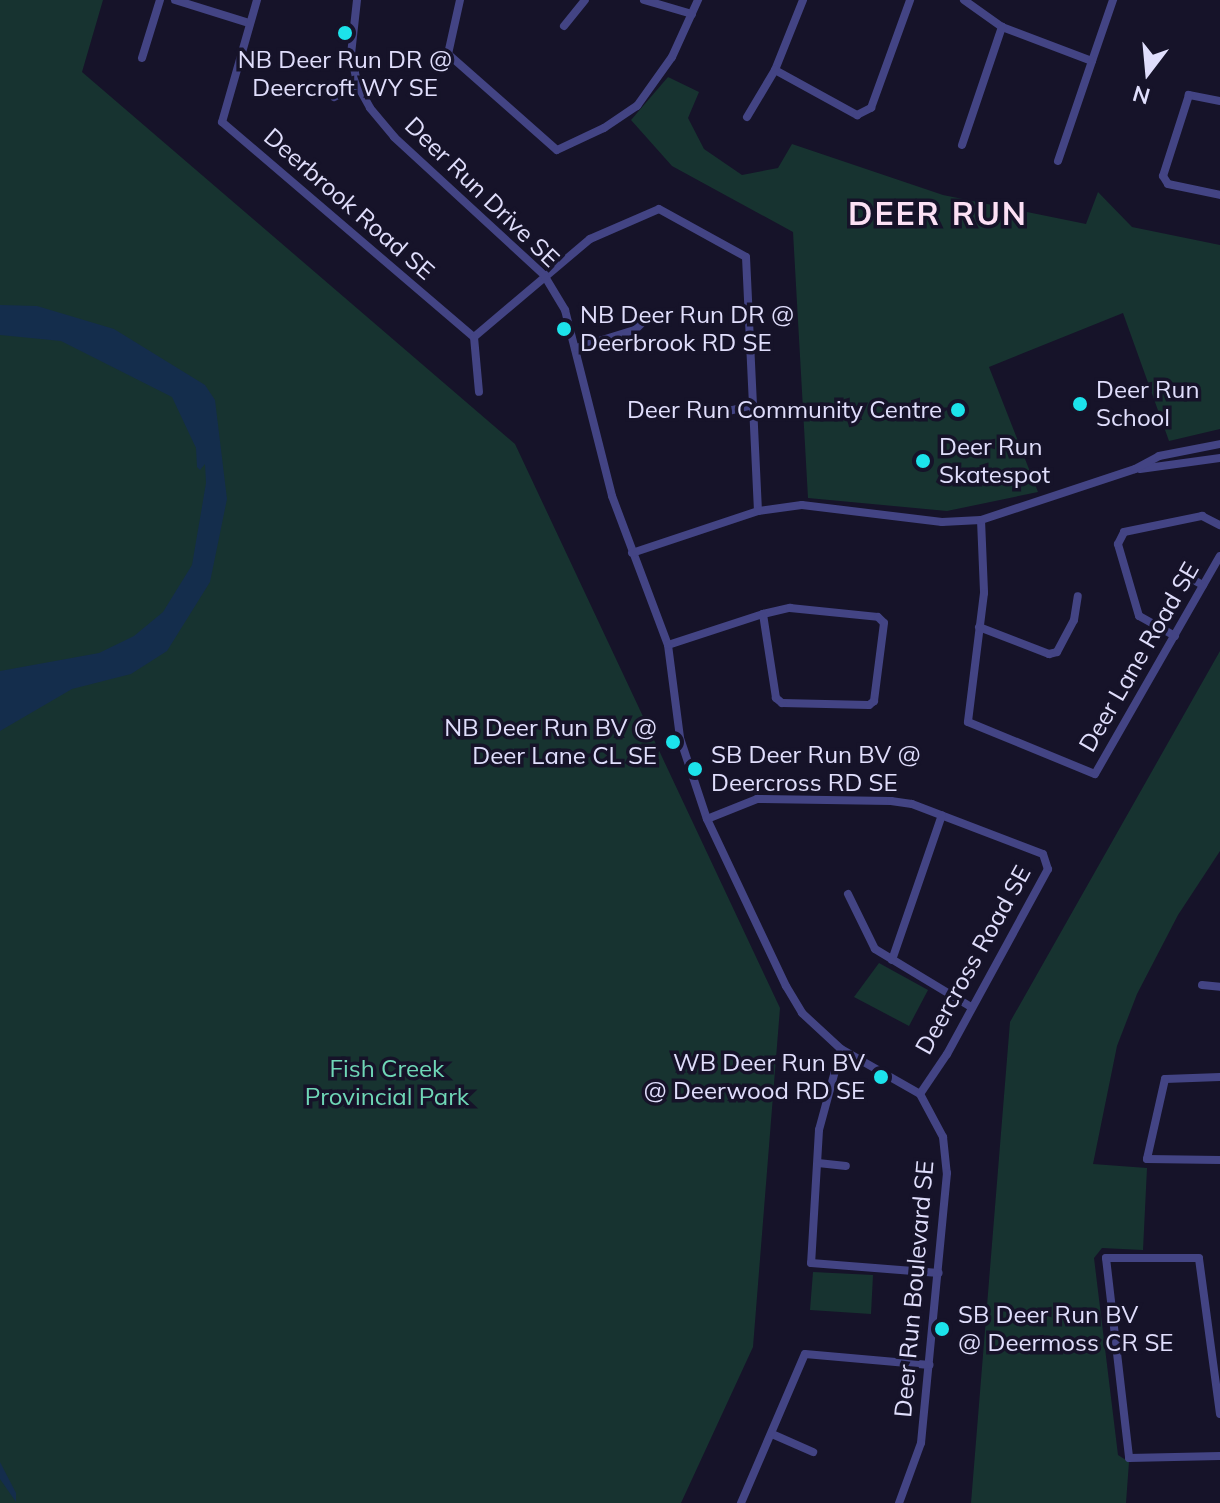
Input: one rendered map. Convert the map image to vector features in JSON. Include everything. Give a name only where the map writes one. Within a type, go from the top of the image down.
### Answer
[{"type":"street","points":[[142,58],[160,0]]},
{"type":"street","points":[[175,0],[249,23]]},
{"type":"street","name":"Deerbrook Road SE","points":[[257,0],[222,122],[474,337]]},
{"type":"street","name":"Deer Run Drive SE","points":[[357,0],[351,54],[358,86],[394,137],[544,275],[565,310],[612,496],[632,553]]},
{"type":"street","points":[[460,0],[448,54],[557,150],[604,128],[637,106],[672,57],[698,0]]},
{"type":"street","points":[[564,26],[585,0]]},
{"type":"street","points":[[644,0],[692,14]]},
{"type":"street","points":[[747,117],[775,70],[803,0]]},
{"type":"street","points":[[775,70],[857,115],[871,108],[910,0]]},
{"type":"street","points":[[964,0],[1002,27],[1092,61]]},
{"type":"street","points":[[1058,161],[1113,0]]},
{"type":"street","points":[[962,145],[1002,27]]},
{"type":"street","points":[[334,97],[358,86]]},
{"type":"street","points":[[1220,101],[1189,95],[1163,176],[1168,184],[1220,195]]},
{"type":"street","points":[[479,392],[474,337],[590,239],[659,209],[746,257],[758,511]]},
{"type":"street","points":[[576,348],[635,330],[650,315]]},
{"type":"street","points":[[704,417],[753,405]]},
{"type":"street","points":[[920,1094],[841,1049],[802,1013],[707,819],[680,738],[668,645],[632,553],[758,511],[802,505],[942,522],[981,520],[1135,469],[1159,456],[1220,444]]},
{"type":"street","points":[[1135,469],[1220,458]]},
{"type":"street","points":[[1175,636],[1139,616],[1118,544],[1124,532],[1202,516],[1220,525]]},
{"type":"street","name":"Deer Lane Road SE","points":[[981,520],[985,564],[968,722],[1095,774],[1220,556]]},
{"type":"street","points":[[1183,574],[1203,585]]},
{"type":"street","points":[[979,627],[1049,654],[1057,652],[1074,620],[1078,596]]},
{"type":"street","points":[[668,645],[763,614],[790,608],[878,617],[884,623],[874,701],[869,705],[782,703],[776,698],[763,614]]},
{"type":"street","name":"Deercross Road SE","points":[[707,819],[757,799],[891,801],[942,815],[1043,854],[1048,869],[920,1094]]},
{"type":"street","points":[[892,960],[942,815]]},
{"type":"street","points":[[848,894],[875,949],[971,1007]]},
{"type":"street","points":[[1202,985],[1220,987]]},
{"type":"street","points":[[841,1049],[819,1130],[811,1263],[939,1273]]},
{"type":"street","points":[[1220,1077],[1165,1079],[1147,1159],[1220,1160]]},
{"type":"street","name":"Deer Run Boulevard SE","points":[[899,1503],[921,1443],[939,1273],[946,1161],[935,1114],[920,1094]]},
{"type":"street","points":[[818,1163],[846,1166]]},
{"type":"street","points":[[1220,1414],[1199,1258],[1106,1258],[1129,1458],[1220,1456]]},
{"type":"street","points":[[741,1503],[805,1354],[930,1365]]},
{"type":"street","points":[[772,1434],[813,1452]]},
{"type":"green space","name":"Fish Creek Provincial Park","points":[[0,0],[103,0],[82,72],[515,444],[780,1008],[753,1347],[681,1503],[0,1503]]},
{"type":"green space","points":[[668,77],[699,92],[688,118],[704,149],[742,175],[778,168],[792,144],[943,195],[1086,224],[1098,192],[1132,227],[1220,245],[1220,429],[1169,441],[1123,313],[989,367],[1038,492],[947,511],[808,498],[793,232],[672,166],[631,120]]},
{"type":"green space","points":[[1220,651],[1220,851],[1178,915],[1137,994],[1117,1046],[1093,1164],[1147,1168],[1143,1250],[1102,1248],[1094,1258],[1118,1455],[1129,1462],[1126,1503],[971,1503],[1010,1022]]},
{"type":"green space","points":[[879,963],[928,990],[909,1026],[854,997]]},
{"type":"green space","points":[[813,1272],[873,1275],[871,1314],[810,1310]]},
{"type":"water","points":[[0,305],[37,306],[114,329],[205,385],[215,400],[227,499],[210,582],[167,651],[131,674],[72,689],[0,731],[0,671],[99,653],[134,636],[163,612],[192,565],[206,483],[205,464],[200,470],[197,467],[196,448],[172,397],[61,341],[0,335]]},
{"type":"water","points":[[0,1462],[16,1493],[16,1502],[0,1479]]},
{"type":"place","name":"NB Deer Run DR @ Deercroft WY SE","points":[[345,33]]},
{"type":"place","name":"NB Deer Run DR @ Deerbrook RD SE","points":[[564,329]]},
{"type":"place","name":"Deer Run School","points":[[1080,404]]},
{"type":"place","name":"Deer Run Community Centre","points":[[958,410]]},
{"type":"place","name":"Deer Run Skatespot","points":[[923,461]]},
{"type":"place","name":"NB Deer Run BV @ Deer Lane CL SE","points":[[673,742]]},
{"type":"place","name":"SB Deer Run BV @ Deercross RD SE","points":[[695,769]]},
{"type":"place","name":"WB Deer Run BV @ Deerwood RD SE","points":[[881,1077]]},
{"type":"place","name":"SB Deer Run BV @ Deermoss CR SE","points":[[942,1329]]},
{"type":"district","name":"DEER RUN","points":[[938,213]]}]
